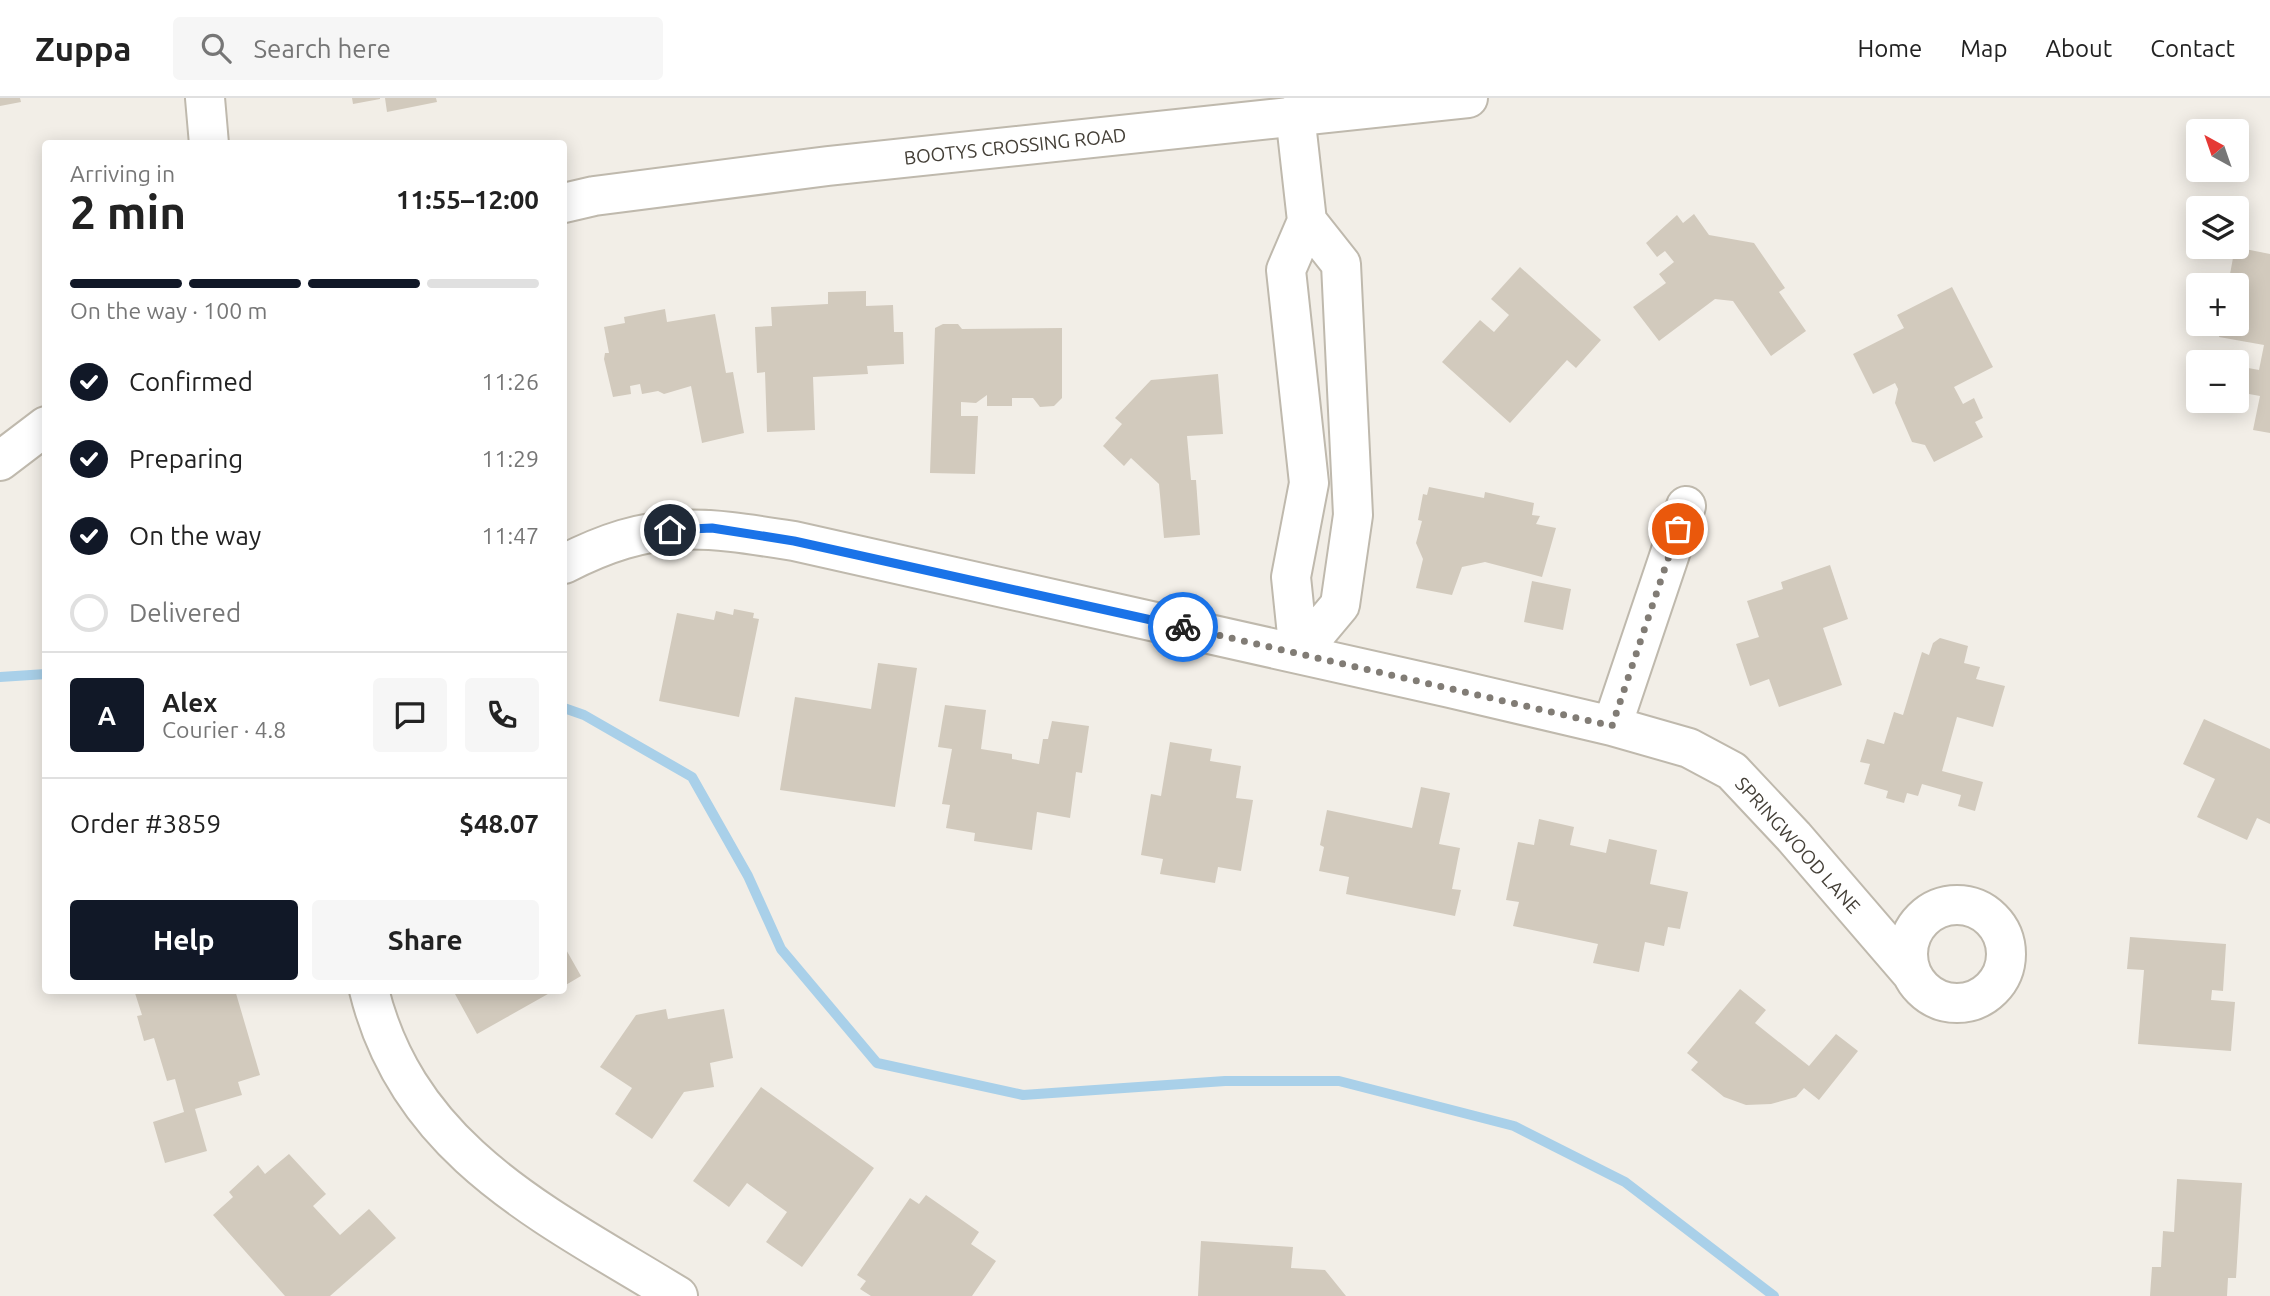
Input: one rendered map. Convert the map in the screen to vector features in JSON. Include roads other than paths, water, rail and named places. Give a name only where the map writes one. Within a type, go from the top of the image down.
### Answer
[{"type":"street","points":[[205,98],[209,140]]},
{"type":"street","name":"BOOTYS CROSSING ROAD","points":[[567,202],[594,196],[828,166],[1295,114],[1468,98]]},
{"type":"street","points":[[1295,114],[1307,221],[1286,270],[1309,483],[1291,577],[1299,653]]},
{"type":"street","points":[[1299,653],[1340,605],[1353,514],[1341,264],[1307,221]]},
{"type":"street","points":[[0,461],[42,429]]},
{"type":"street","points":[[1612,726],[1686,506]]},
{"type":"street","name":"SPRINGWOOD LANE","points":[[567,562],[601,545],[649,531],[712,528],[794,541],[1299,653],[1612,726],[1689,748],[1732,771],[1794,837],[1912,974]]},
{"type":"street","points":[[370,994],[396,1063],[429,1112],[466,1156],[508,1192],[678,1296]]},
{"type":"waterway","points":[[0,677],[42,674]]},
{"type":"waterway","points":[[567,709],[584,715],[692,777],[748,876],[781,949],[877,1063],[1023,1095],[1225,1081],[1339,1081],[1514,1126],[1625,1182],[1774,1296]]}]
